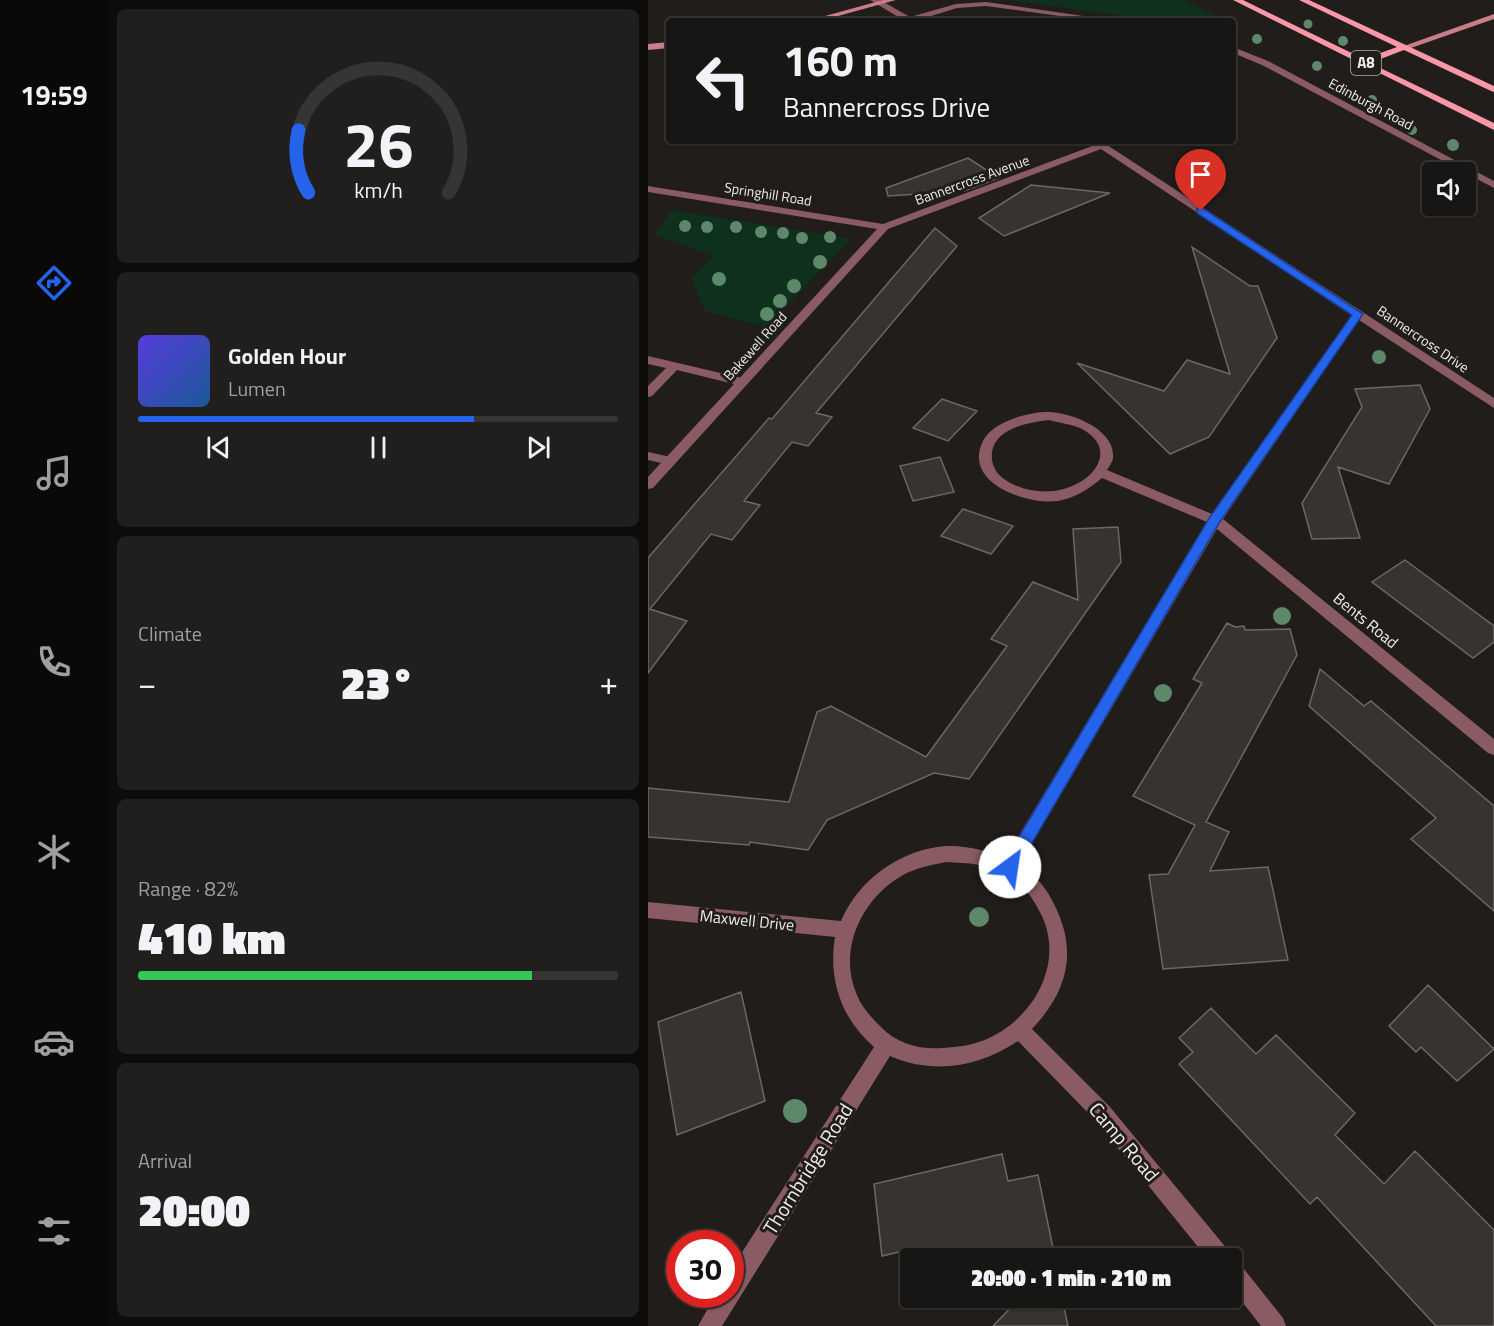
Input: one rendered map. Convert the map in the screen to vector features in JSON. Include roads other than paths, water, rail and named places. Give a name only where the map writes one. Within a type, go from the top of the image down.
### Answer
[{"type":"main road","name":"Edinburgh Road","points":[[1237,0],[1494,127]]},
{"type":"main road","name":"A8","points":[[1303,0],[1494,89]]},
{"type":"main road","name":"A8","points":[[1364,62],[1405,47]]},
{"type":"street","points":[[821,18],[892,0]]},
{"type":"street","points":[[877,2],[906,18]]},
{"type":"street","points":[[917,18],[956,6],[986,4],[1091,18]]},
{"type":"street","points":[[1405,47],[1494,16]]},
{"type":"street","points":[[648,47],[666,45]]},
{"type":"street","name":"Edinburgh Road","points":[[1236,51],[1265,63],[1494,185]]},
{"type":"street","name":"Bannercross Avenue","points":[[884,227],[1096,144]]},
{"type":"street","name":"Bannercross Drive","points":[[1101,144],[1494,404]]},
{"type":"street","name":"Springhill Road","points":[[648,189],[884,227]]},
{"type":"street","name":"Bakewell Road","points":[[648,485],[884,227]]},
{"type":"street","points":[[1010,867],[1215,520],[1358,314]]},
{"type":"street","points":[[648,360],[742,382]]},
{"type":"street","points":[[648,393],[675,366]]},
{"type":"street","points":[[1029,417],[1068,418],[1086,424],[1099,434],[1107,447],[1108,460],[1102,473],[1090,484],[1073,493],[1033,496],[1014,491],[999,482],[989,470],[985,457],[993,438],[1011,423],[1029,417]]},
{"type":"street","points":[[648,456],[670,461]]},
{"type":"street","name":"Bents Road","points":[[1102,473],[1215,520],[1494,748]]},
{"type":"street","points":[[946,855],[979,856],[1010,867],[1033,885],[1051,911],[1059,941],[1057,973],[1043,1004],[1021,1031],[990,1050],[955,1059],[919,1057],[886,1045],[861,1023],[844,994],[839,962],[845,930],[861,901],[884,878],[914,862],[946,855]]},
{"type":"street","name":"Maxwell Drive","points":[[648,910],[845,930]]},
{"type":"street","name":"Camp Road","points":[[1021,1031],[1103,1114],[1212,1248]]},
{"type":"street","name":"Thornbridge Road","points":[[744,1271],[886,1045]]},
{"type":"street","points":[[1242,1285],[1275,1326]]},
{"type":"street","name":"Thornbridge Road","points":[[709,1326],[720,1308]]}]
